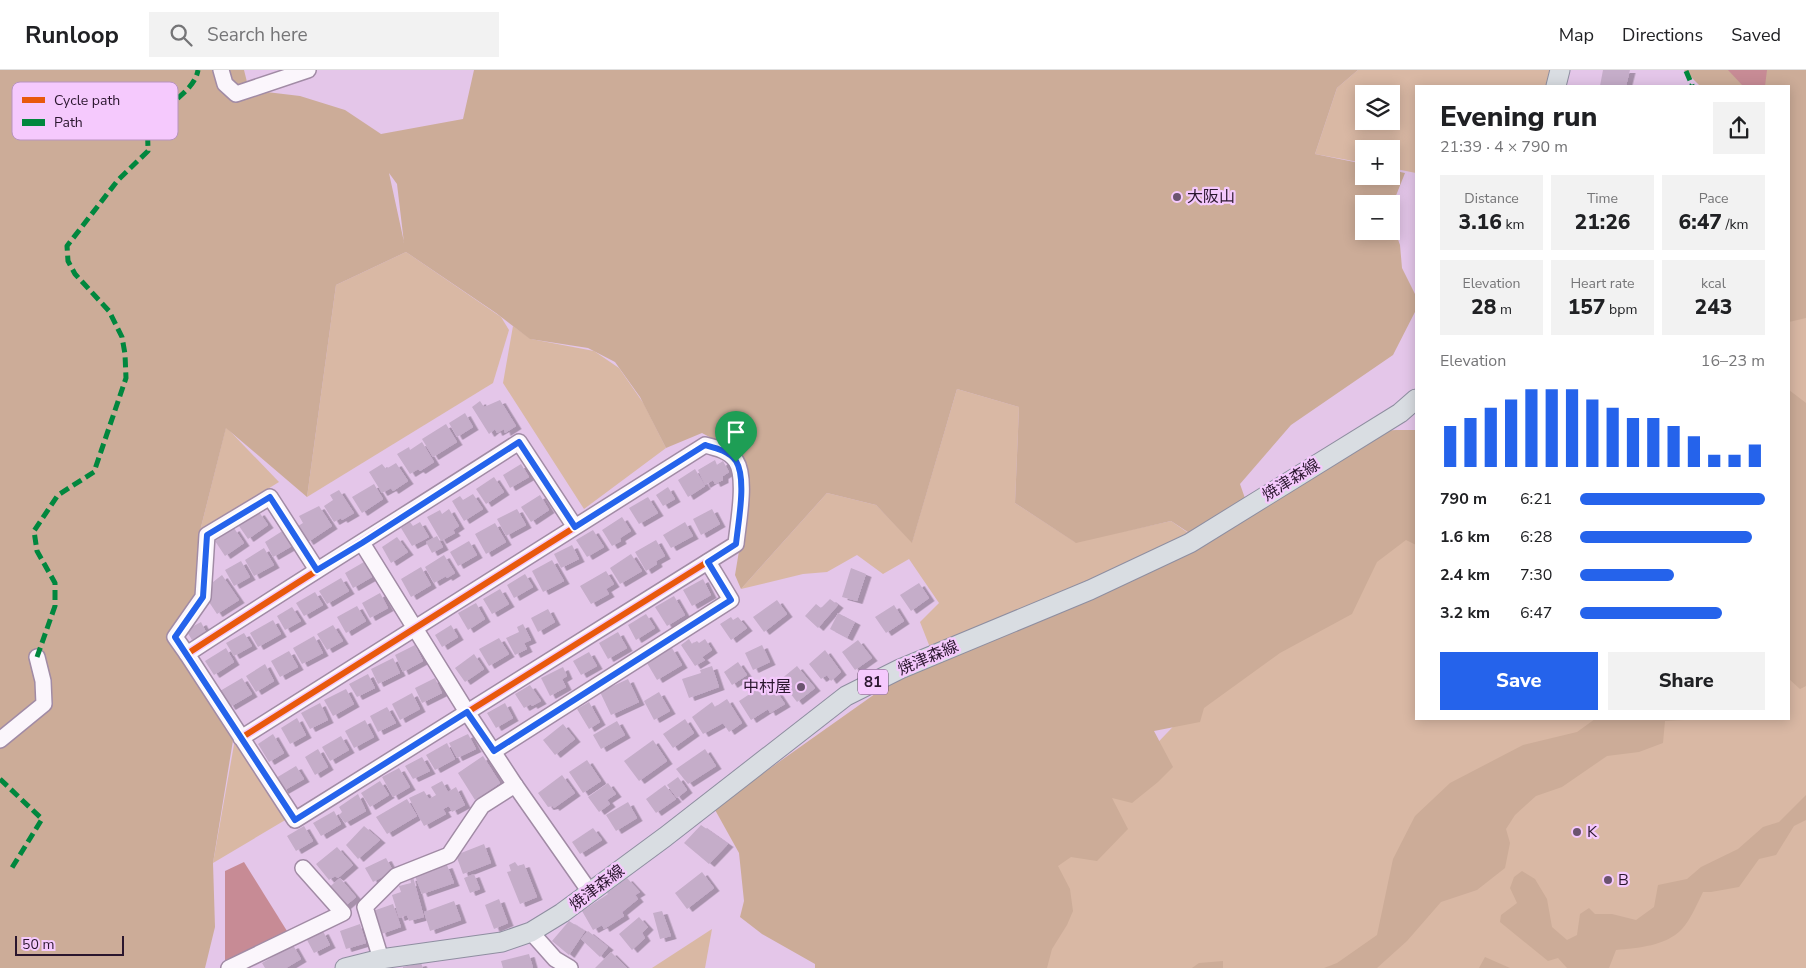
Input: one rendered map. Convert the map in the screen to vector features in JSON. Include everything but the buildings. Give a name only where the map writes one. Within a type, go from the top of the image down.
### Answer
[{"type":"main road","points":[[1556,85],[1560,70]]},
{"type":"main road","name":"焼津森線","points":[[345,968],[381,959],[502,942],[531,932],[562,914],[665,837],[846,696],[900,669],[1090,590],[1190,543],[1400,413],[1415,400]]},
{"type":"street","points":[[221,70],[225,84],[236,94],[308,70]]},
{"type":"street","points":[[187,654],[519,442],[575,527]]},
{"type":"street","points":[[241,738],[705,445],[722,449],[736,462],[742,488],[736,544],[295,820],[241,738],[187,654],[175,637],[203,597],[207,535],[270,497],[317,570]]},
{"type":"street","points":[[362,543],[467,712],[515,785],[590,892]]},
{"type":"street","points":[[494,751],[731,600],[708,562]]},
{"type":"street","points":[[0,740],[44,704],[44,681],[37,658]]},
{"type":"street","points":[[381,959],[366,906],[396,876],[449,855],[482,806],[515,785]]},
{"type":"street","points":[[229,968],[343,912],[303,868]]},
{"type":"street","points":[[531,932],[555,959],[570,968]]},
{"type":"shaded area","points":[[0,70],[244,70],[249,90],[300,96],[345,110],[381,134],[463,119],[474,70],[1358,70],[1337,88],[1315,154],[1355,162],[1355,185],[1400,185],[1400,172],[1405,173],[1396,195],[1355,195],[1355,240],[1398,240],[1402,268],[1415,294],[1415,312],[1393,355],[1291,425],[1240,484],[1247,504],[1368,432],[1415,430],[1415,544],[1406,540],[1377,562],[1352,614],[1280,653],[1204,708],[1200,722],[1154,731],[1173,767],[1132,803],[1112,798],[1128,829],[1097,861],[1071,857],[1058,866],[1070,889],[1073,911],[1067,925],[1052,949],[1047,968],[815,968],[815,964],[762,934],[740,917],[744,901],[739,853],[714,808],[889,684],[1194,536],[1171,521],[1076,543],[1015,503],[1019,407],[957,389],[912,543],[876,505],[827,493],[741,589],[735,575],[748,497],[743,455],[702,433],[666,448],[640,397],[615,362],[588,348],[530,339],[496,313],[406,252],[336,285],[307,497],[226,428],[200,531],[201,600],[172,635],[235,728],[213,863],[215,927],[205,968],[0,968]],"holes":[[[389,173],[397,184],[404,241]]]},
{"type":"shaded area","points":[[1358,70],[1561,70],[1558,85],[1415,85],[1415,173],[1400,170],[1400,140],[1355,140],[1355,161],[1315,154],[1337,88]]},
{"type":"shaded area","points":[[1684,70],[1730,70],[1743,85],[1699,85]]},
{"type":"shaded area","points":[[1728,70],[1767,70],[1765,85],[1742,85]]},
{"type":"shaded area","points":[[1766,70],[1806,70],[1806,318],[1790,322],[1790,85],[1764,85]]},
{"type":"shaded area","points":[[1806,70],[1806,968],[941,968],[1415,475],[1415,720],[1790,720],[1790,87]]},
{"type":"shaded area","points":[[406,252],[501,317],[509,330],[493,383],[307,497],[336,285]]},
{"type":"shaded area","points":[[513,326],[531,339],[594,351],[619,368],[644,404],[666,448],[584,509],[503,383]]},
{"type":"shaded area","points":[[957,389],[1019,407],[1015,503],[1075,542],[1171,521],[1194,537],[931,650],[920,622],[939,603],[909,559],[883,574],[857,555],[827,572],[803,574],[741,589],[827,493],[876,505],[912,542]]},
{"type":"shaded area","points":[[1790,391],[1806,403],[1806,686],[1800,689],[1790,680]]},
{"type":"shaded area","points":[[226,427],[279,482],[200,531]]},
{"type":"shaded area","points":[[1594,720],[1684,720],[1665,721],[1663,743],[1639,752],[1607,756],[1562,787],[1536,796],[1515,815],[1506,829],[1510,843],[1505,868],[1477,890],[1441,902],[1407,941],[1377,968],[1324,968],[1337,963],[1377,935],[1393,859],[1415,816],[1450,783],[1523,745],[1577,732]]},
{"type":"shaded area","points":[[235,739],[292,816],[213,863]]},
{"type":"shaded area","points":[[1806,795],[1806,820],[1794,826],[1776,855],[1759,859],[1739,887],[1703,892],[1685,925],[1675,935],[1660,943],[1616,950],[1609,968],[1567,968],[1558,958],[1548,961],[1500,922],[1501,915],[1517,903],[1510,888],[1514,877],[1522,871],[1535,879],[1547,899],[1552,927],[1567,940],[1577,935],[1580,914],[1589,908],[1595,914],[1612,914],[1636,920],[1654,907],[1658,885],[1687,879],[1701,867],[1738,849],[1763,827],[1779,822]]},
{"type":"shaded area","points":[[244,862],[287,931],[225,963],[225,871]]},
{"type":"shaded area","points":[[712,929],[705,968],[652,968]]},
{"type":"shaded area","points":[[1485,957],[1510,968],[1479,968]]},
{"type":"shaded area","points":[[1223,961],[1223,968],[1192,968],[1199,963]]},
{"type":"marked path","points":[[178,98],[190,87],[198,70]]},
{"type":"marked path","points":[[1686,71],[1692,85]]},
{"type":"marked path","points":[[37,657],[55,606],[55,583],[37,551],[34,531],[58,495],[94,472],[126,378],[122,337],[109,311],[75,274],[68,261],[67,246],[118,180],[148,151],[148,140]]},
{"type":"marked path","points":[[0,779],[42,819],[10,871]]},
{"type":"cycle path","points":[[241,738],[705,445],[726,452],[736,461],[741,478],[741,501],[736,544],[295,820],[187,654],[519,442],[575,527]]},
{"type":"place","name":"大阪山","points":[[1177,197]]},
{"type":"place","name":"中村屋","points":[[801,687]]},
{"type":"place","name":"K","points":[[1577,832]]},
{"type":"place","name":"B","points":[[1608,880]]},
{"type":"route","points":[[519,442],[575,527],[705,445],[722,449],[736,462],[742,488],[736,544],[708,562],[731,600],[494,751],[467,712],[295,820],[175,637],[203,597],[207,535],[270,497],[317,570],[519,442]]}]
